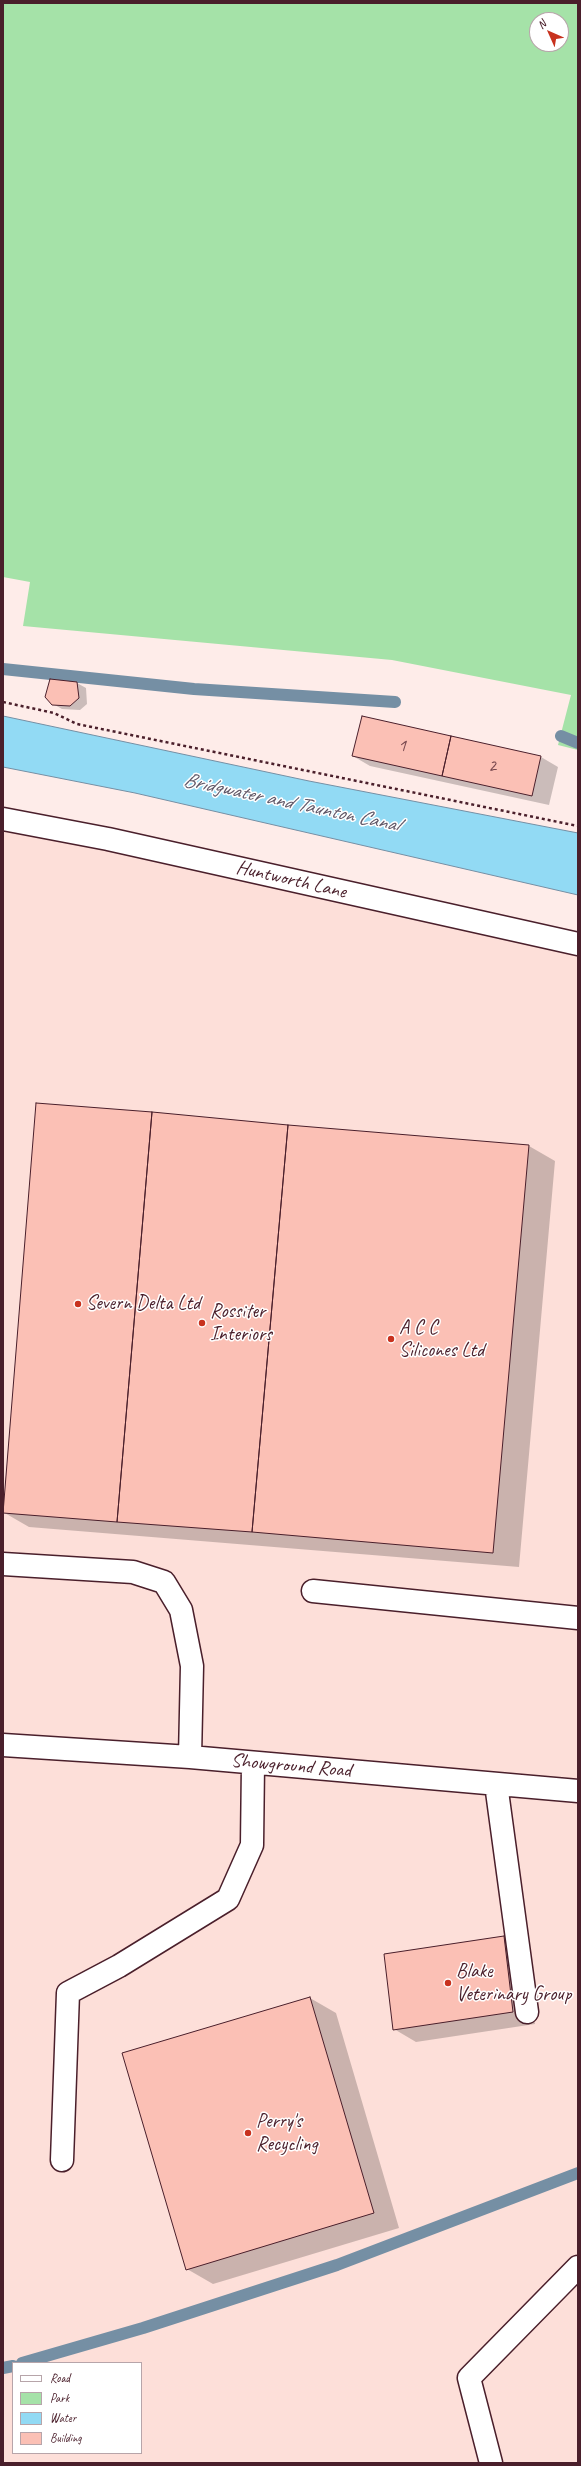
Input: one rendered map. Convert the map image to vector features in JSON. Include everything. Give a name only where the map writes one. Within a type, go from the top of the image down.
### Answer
[{"type":"street","name":"Huntworth Lane","points":[[3,818],[108,839],[578,944]]},
{"type":"street","points":[[3,1564],[133,1572],[164,1582],[181,1610],[192,1666],[190,1758]]},
{"type":"street","points":[[313,1591],[578,1618]]},
{"type":"street","name":"Showground Road","points":[[3,1745],[190,1758],[578,1791]]},
{"type":"street","points":[[62,2160],[68,1993],[119,1966],[228,1900],[252,1845],[253,1764]]},
{"type":"street","points":[[496,1784],[527,2012]]},
{"type":"street","points":[[491,2463],[469,2378],[578,2267]]},
{"type":"path","points":[[3,702],[54,713],[77,724],[92,728],[578,826]]},
{"type":"shaded area","points":[[3,817],[578,944],[578,2463],[3,2463]]},
{"type":"green space","points":[[3,3],[578,3],[578,750],[558,745],[571,695],[392,660],[23,626],[30,582],[3,577]]},
{"type":"water","name":"Bridgwater and Taunton Canal","points":[[3,716],[309,781],[578,833],[578,895],[135,793],[3,767]]},
{"type":"building","points":[[50,679],[77,682],[79,698],[70,706],[52,705],[45,697]]},
{"type":"building","points":[[362,716],[451,736],[442,776],[352,756]]},
{"type":"building","points":[[451,736],[541,756],[532,796],[442,776]]},
{"type":"building","name":"Severn Delta Ltd","points":[[36,1103],[152,1112],[117,1522],[3,1513]]},
{"type":"building","name":"Rossiter Interiors","points":[[152,1112],[288,1125],[252,1532],[117,1522]]},
{"type":"building","name":"A C C Silicones Ltd","points":[[288,1125],[529,1145],[493,1553],[252,1532]]},
{"type":"building","name":"Blake Veterinary Group","points":[[504,1936],[513,2012],[393,2030],[384,1954]]},
{"type":"building","name":"Perry's Recycling","points":[[310,1997],[374,2213],[186,2270],[122,2053]]},
{"type":"waterway","points":[[3,669],[194,689],[395,702]]},
{"type":"waterway","points":[[561,736],[578,743]]},
{"type":"waterway","points":[[25,2362],[143,2328],[337,2265],[578,2173]]},
{"type":"waterway","points":[[3,2368],[12,2366]]},
{"type":"place","name":"Severn Delta Ltd","points":[[78,1304]]},
{"type":"place","name":"Rossiter Interiors","points":[[202,1323]]},
{"type":"place","name":"A C C Silicones Ltd","points":[[391,1339]]},
{"type":"place","name":"Blake Veterinary Group","points":[[448,1983]]},
{"type":"place","name":"Perry's Recycling","points":[[248,2133]]}]
